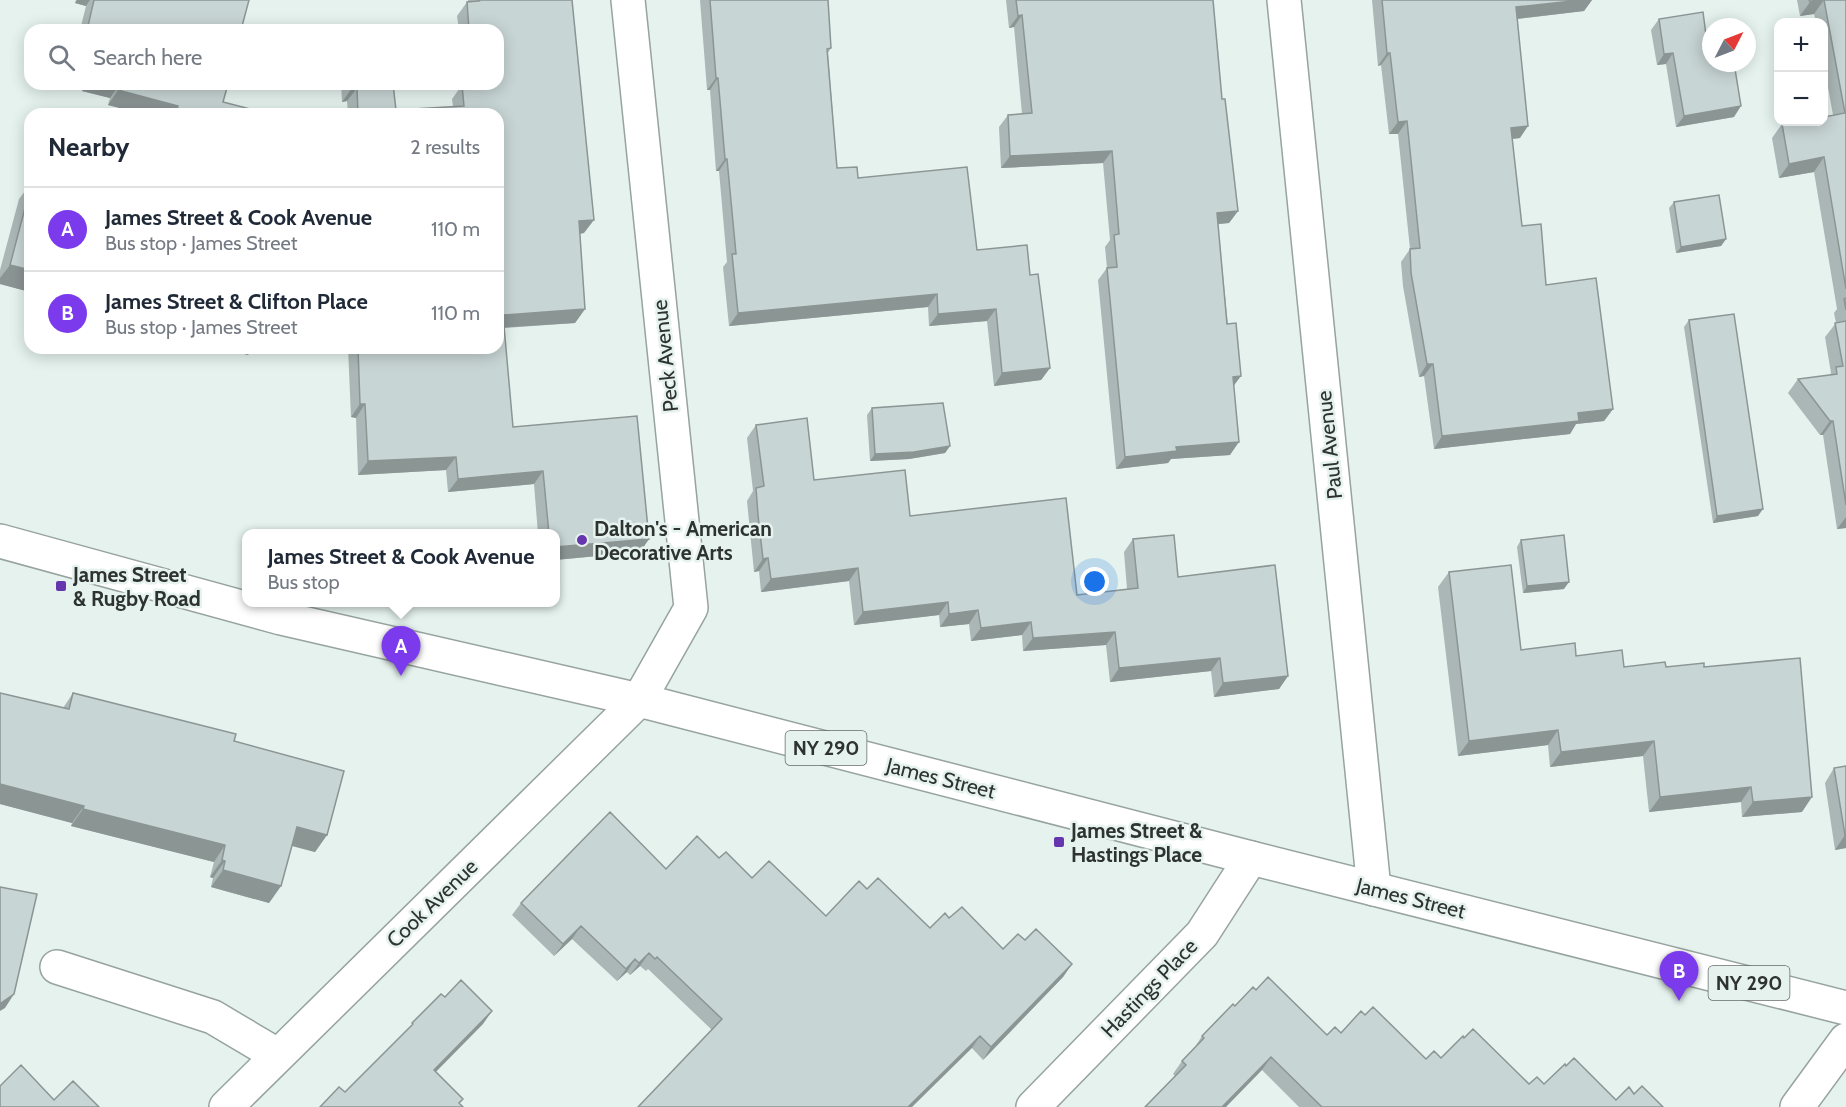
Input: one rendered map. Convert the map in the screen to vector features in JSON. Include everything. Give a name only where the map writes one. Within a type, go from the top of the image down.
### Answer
[{"type":"street","name":"Peck Avenue","points":[[628,0],[691,608],[639,700]]},
{"type":"street","name":"Paul Avenue","points":[[1284,0],[1374,889]]},
{"type":"street","name":"James Street","points":[[0,541],[281,618],[639,700],[1846,1008]]},
{"type":"street","name":"Cook Avenue","points":[[226,1107],[639,700]]},
{"type":"street","name":"Hastings Place","points":[[1033,1107],[1202,934],[1251,858]]},
{"type":"street","points":[[57,967],[213,1017],[278,1054]]},
{"type":"street","points":[[1797,1107],[1846,1041]]},
{"type":"building","points":[[94,0],[249,0],[243,24],[88,24]]},
{"type":"building","points":[[572,0],[594,220],[579,221],[585,309],[504,315],[504,108],[430,108],[464,106],[462,90],[504,90],[504,24],[469,24],[467,2]]},
{"type":"building","points":[[710,0],[828,0],[831,48],[827,49],[837,168],[857,167],[858,178],[967,167],[977,250],[1027,245],[1030,275],[1038,274],[1050,368],[1002,373],[996,309],[938,314],[937,294],[738,313],[732,254],[736,254],[718,78],[716,78]]},
{"type":"building","points":[[1016,0],[1213,0],[1222,99],[1225,99],[1238,211],[1217,213],[1227,324],[1236,323],[1241,376],[1233,377],[1239,442],[1176,447],[1177,451],[1125,457],[1107,268],[1117,267],[1114,235],[1119,234],[1112,151],[1010,156],[1008,115],[1032,113],[1022,15],[1018,16]]},
{"type":"building","points":[[1382,0],[1582,0],[1516,7],[1528,126],[1511,128],[1522,226],[1541,224],[1546,285],[1596,278],[1613,409],[1578,413],[1579,421],[1442,436],[1433,364],[1427,364],[1411,273],[1410,249],[1420,248],[1407,121],[1398,122],[1390,53],[1387,53]]},
{"type":"building","points":[[1824,0],[1846,0],[1846,289],[1824,157],[1789,164],[1782,126],[1828,126],[1828,116],[1845,113]]},
{"type":"building","points":[[1703,12],[1702,72],[1735,72],[1741,106],[1684,116],[1673,53],[1664,54],[1659,19]]},
{"type":"building","points":[[118,90],[226,90],[223,102],[246,108],[177,108],[178,106]]},
{"type":"building","points":[[357,90],[394,90],[396,108],[358,108]]},
{"type":"building","points":[[1719,195],[1726,239],[1681,247],[1674,202]]},
{"type":"building","points":[[24,212],[24,268],[10,265]]},
{"type":"building","points":[[1734,314],[1763,509],[1717,516],[1689,320]]},
{"type":"building","points":[[1846,321],[1846,505],[1833,421],[1830,421],[1798,379],[1837,374],[1836,367],[1843,366],[1835,323]]},
{"type":"building","points":[[504,326],[513,427],[637,416],[649,539],[560,547],[560,529],[549,529],[543,471],[458,479],[456,457],[368,461],[365,404],[360,404],[358,354],[504,354]]},
{"type":"building","points":[[943,403],[950,446],[914,452],[875,454],[872,408]]},
{"type":"building","points":[[807,418],[814,480],[905,470],[910,516],[1066,498],[1077,595],[1138,588],[1133,539],[1174,535],[1178,577],[1275,565],[1288,676],[1223,683],[1220,658],[1119,668],[1115,632],[1033,638],[1031,622],[981,628],[978,610],[949,614],[948,602],[863,612],[858,568],[771,579],[768,558],[763,559],[758,515],[756,488],[764,486],[756,425]]},
{"type":"building","points":[[1564,535],[1569,582],[1527,586],[1521,540]]},
{"type":"building","points":[[1511,565],[1521,650],[1575,643],[1576,656],[1622,650],[1624,667],[1665,662],[1666,667],[1704,663],[1704,667],[1800,658],[1812,797],[1753,802],[1751,787],[1660,797],[1654,741],[1561,752],[1558,730],[1469,741],[1449,572]]},
{"type":"building","points":[[0,693],[69,709],[73,693],[236,734],[234,741],[344,771],[327,835],[297,827],[281,886],[223,870],[225,845],[83,809],[84,806],[0,784]]},
{"type":"building","points":[[1846,766],[1846,835],[1845,835],[1834,768]]},
{"type":"building","points":[[610,812],[666,869],[697,836],[719,858],[726,852],[752,878],[769,861],[826,916],[859,881],[867,889],[878,878],[930,928],[945,913],[949,918],[962,907],[1003,949],[1018,934],[1025,940],[1036,929],[1072,964],[991,1047],[980,1036],[908,1107],[638,1107],[722,1019],[657,957],[655,959],[649,953],[639,963],[635,959],[626,969],[581,926],[563,944],[521,903]]},
{"type":"building","points":[[0,887],[37,894],[14,994],[1,1003],[0,1003]]},
{"type":"building","points":[[1268,977],[1327,1035],[1335,1027],[1341,1033],[1361,1011],[1365,1015],[1373,1007],[1426,1059],[1434,1051],[1441,1058],[1473,1029],[1529,1084],[1537,1077],[1544,1084],[1574,1058],[1616,1100],[1629,1087],[1634,1094],[1642,1086],[1663,1107],[1322,1107],[1271,1057],[1222,1107],[1145,1107],[1186,1065],[1182,1061],[1204,1038],[1202,1036],[1233,1004],[1235,1006],[1253,987],[1256,990]]},
{"type":"building","points":[[461,980],[492,1011],[434,1070],[463,1099],[459,1103],[463,1107],[320,1107],[339,1087],[345,1092],[441,994],[445,997]]},
{"type":"building","points":[[21,1065],[54,1100],[73,1081],[99,1107],[0,1107],[0,1086]]},
{"type":"place","name":"Dalton's - American Decorative Arts","points":[[582,540]]},
{"type":"place","name":"James Street & Rugby Road","points":[[61,586]]},
{"type":"place","name":"James Street & Cook Avenue","points":[[401,676]]},
{"type":"place","name":"James Street & Hastings Place","points":[[1059,842]]},
{"type":"place","name":"James Street & Clifton Place","points":[[1679,1001]]}]
